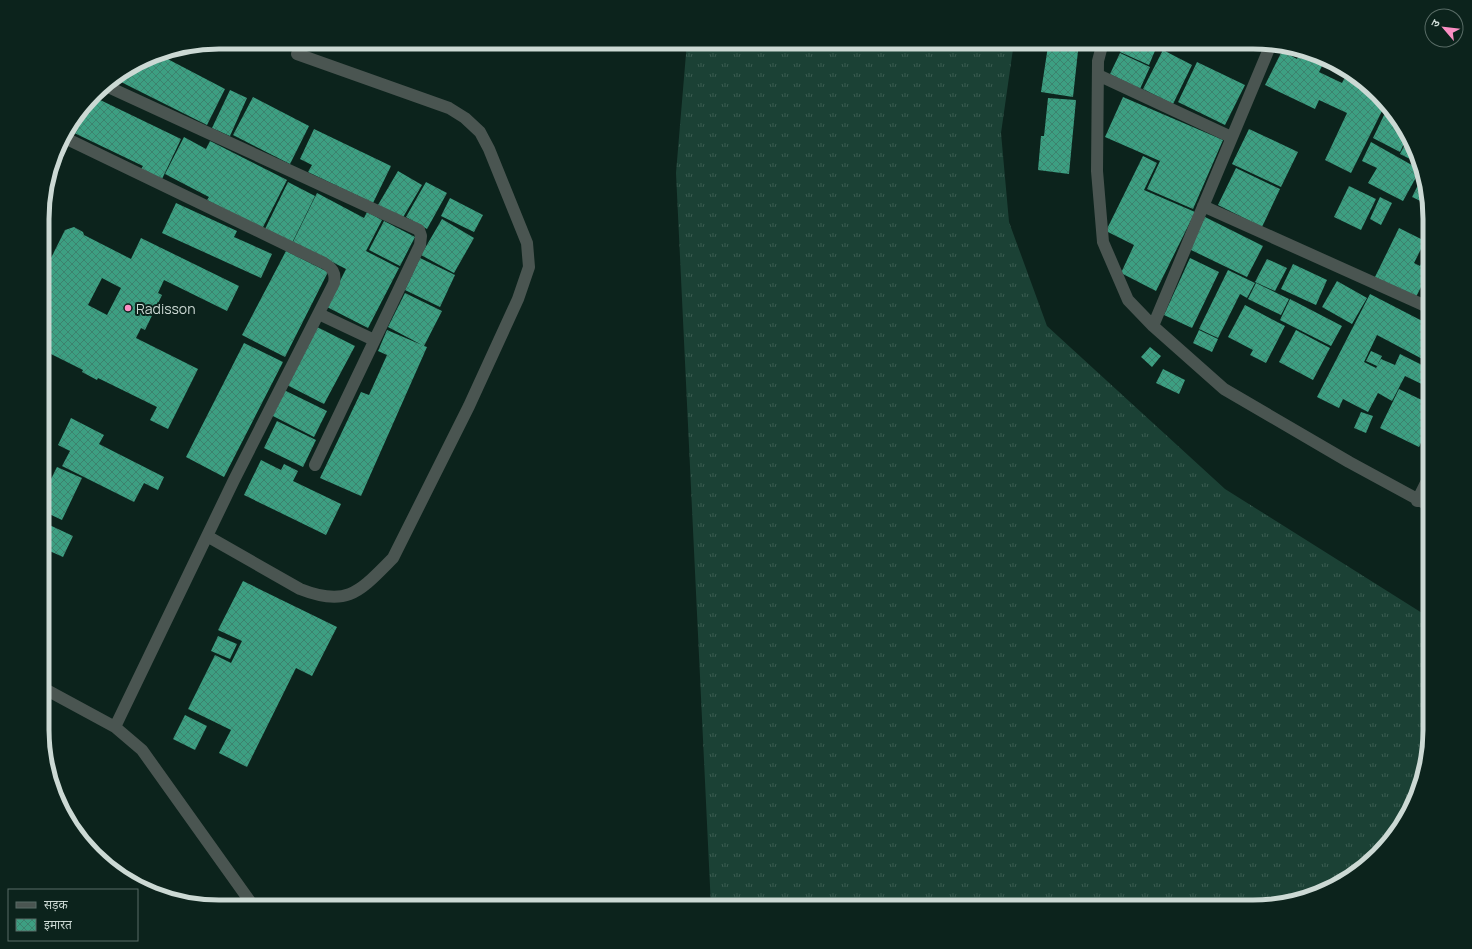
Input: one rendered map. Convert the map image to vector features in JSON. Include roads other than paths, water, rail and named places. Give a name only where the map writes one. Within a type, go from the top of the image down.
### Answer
[{"type":"street","points":[[1101,49],[1098,61],[1097,171],[1103,242],[1128,300],[1154,326],[1224,389],[1423,503]]},
{"type":"street","points":[[1154,326],[1231,137],[1269,49]]},
{"type":"street","points":[[207,536],[300,589],[314,594],[333,597],[349,596],[376,575],[393,558],[469,406],[518,299],[529,267],[527,242],[489,149],[480,132],[465,118],[449,108],[297,54]]},
{"type":"street","points":[[1098,75],[1231,137]]},
{"type":"street","points":[[111,88],[419,230],[421,236],[420,245],[315,465]]},
{"type":"street","points":[[69,140],[329,266],[334,270],[334,283],[207,536],[115,728]]},
{"type":"street","points":[[1203,206],[1423,305]]},
{"type":"street","points":[[318,314],[374,340]]},
{"type":"street","points":[[1418,501],[1423,490]]},
{"type":"street","points":[[49,691],[115,728],[142,750],[249,900]]},
{"type":"place","name":"Radisson","points":[[128,308]]}]
